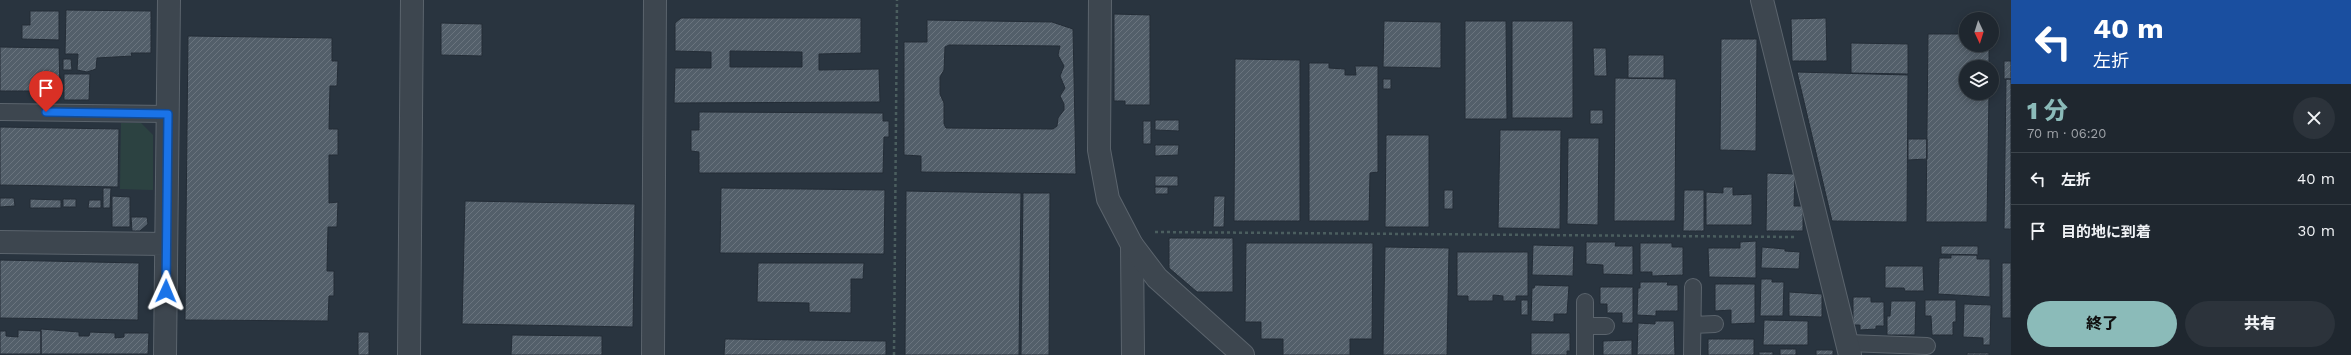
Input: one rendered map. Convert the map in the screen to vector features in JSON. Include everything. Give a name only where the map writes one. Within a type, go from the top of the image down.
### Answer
[{"type":"street","points":[[165,355],[168,0]]},
{"type":"street","points":[[409,355],[412,0]]},
{"type":"street","points":[[653,355],[655,0]]},
{"type":"street","points":[[1100,0],[1099,150],[1108,199],[1129,239],[1157,278],[1243,355]]},
{"type":"street","points":[[1762,0],[1849,349]]},
{"type":"street","points":[[1129,239],[1133,355]]},
{"type":"street","points":[[0,242],[166,244]]},
{"type":"lane","points":[[0,112],[168,114]]},
{"type":"lane","points":[[1692,355],[1693,287]]},
{"type":"lane","points":[[1584,355],[1585,302]]},
{"type":"lane","points":[[1693,325],[1715,324]]},
{"type":"lane","points":[[1585,326],[1606,326]]},
{"type":"lane","points":[[1849,349],[1927,346]]},
{"type":"path","points":[[894,355],[897,0]]},
{"type":"path","points":[[1129,239],[1821,237]]},
{"type":"green space","points":[[121,123],[141,123],[153,135],[153,190],[120,189]]},
{"type":"building","points":[[66,10],[151,11],[151,53],[131,53],[132,56],[97,58],[96,69],[87,72],[77,70],[78,54],[65,54]]},
{"type":"building","points":[[30,11],[59,11],[59,40],[22,39],[22,25],[30,25]]},
{"type":"building","points":[[1114,14],[1150,15],[1150,105],[1125,105],[1125,101],[1114,101]]},
{"type":"building","points":[[681,18],[861,18],[861,53],[819,54],[819,70],[879,69],[880,102],[674,103],[675,68],[711,68],[711,52],[675,51],[675,23]],"holes":[[[730,51],[802,52],[802,67],[730,67]]]},
{"type":"building","points":[[1826,18],[1827,61],[1792,61],[1791,19]]},
{"type":"building","points":[[927,20],[1052,22],[1073,29],[1076,174],[921,172],[921,156],[904,155],[904,42],[927,42]],"holes":[[[949,45],[1060,46],[1058,55],[1064,66],[1060,76],[1065,88],[1060,96],[1064,104],[1064,110],[1058,118],[1057,126],[1053,129],[946,128],[944,124],[944,103],[940,94],[940,77],[944,70],[945,47]]]},
{"type":"building","points":[[1384,21],[1441,22],[1441,68],[1383,67]]},
{"type":"building","points":[[1465,21],[1506,21],[1507,119],[1465,119]]},
{"type":"building","points":[[1512,21],[1573,21],[1573,118],[1512,118]]},
{"type":"building","points":[[441,23],[482,24],[482,56],[441,55]]},
{"type":"building","points":[[1928,34],[1959,34],[1959,52],[1989,52],[1989,60],[1959,60],[1959,100],[1989,100],[1987,222],[1926,222]]},
{"type":"building","points":[[188,36],[332,38],[332,61],[338,61],[337,86],[330,86],[329,129],[338,129],[338,155],[329,155],[329,203],[338,202],[337,227],[328,227],[327,271],[334,271],[334,296],[329,296],[328,321],[185,320]]},
{"type":"building","points":[[1721,39],[1757,39],[1756,151],[1720,150]]},
{"type":"building","points":[[1851,43],[1908,44],[1908,74],[1851,73]]},
{"type":"building","points":[[0,47],[59,48],[60,91],[0,91]]},
{"type":"building","points":[[1593,48],[1606,48],[1607,76],[1594,76]]},
{"type":"building","points":[[1628,55],[1664,55],[1664,78],[1628,78]]},
{"type":"building","points":[[63,59],[71,59],[72,70],[63,70]]},
{"type":"building","points":[[1235,59],[1300,60],[1300,221],[1234,221]]},
{"type":"building","points":[[2004,61],[2011,61],[2011,79],[2004,79]]},
{"type":"building","points":[[1309,63],[1329,63],[1329,68],[1345,69],[1345,75],[1356,75],[1355,66],[1378,66],[1378,172],[1370,173],[1369,221],[1309,221]]},
{"type":"building","points":[[1797,72],[1908,75],[1907,222],[1832,221]]},
{"type":"building","points":[[64,74],[90,74],[89,100],[64,100]]},
{"type":"building","points":[[1615,78],[1676,79],[1675,221],[1614,221]]},
{"type":"building","points":[[1383,79],[1391,79],[1391,89],[1383,89]]},
{"type":"building","points":[[2006,79],[2011,79],[2011,229],[2004,229]]},
{"type":"building","points":[[1590,110],[1603,110],[1603,124],[1590,124]]},
{"type":"building","points":[[699,112],[883,113],[883,121],[889,121],[889,137],[884,137],[883,173],[699,173],[699,152],[691,151],[691,130],[699,130]]},
{"type":"building","points":[[1155,120],[1179,120],[1179,131],[1155,130]]},
{"type":"building","points":[[1143,121],[1151,121],[1151,144],[1143,144]]},
{"type":"building","points":[[0,127],[119,129],[118,187],[0,185]]},
{"type":"building","points":[[1500,130],[1561,130],[1560,229],[1498,228]]},
{"type":"building","points":[[1386,135],[1429,135],[1429,227],[1385,227]]},
{"type":"building","points":[[1568,138],[1599,138],[1598,225],[1567,224]]},
{"type":"building","points":[[1908,139],[1927,139],[1927,159],[1908,160]]},
{"type":"building","points":[[1155,145],[1179,145],[1178,155],[1155,156]]},
{"type":"building","points":[[1767,173],[1795,174],[1794,206],[1803,206],[1803,231],[1766,231]]},
{"type":"building","points":[[1155,176],[1178,176],[1178,186],[1155,186]]},
{"type":"building","points":[[1155,187],[1168,187],[1168,194],[1155,194]]},
{"type":"building","points":[[1723,187],[1733,187],[1733,195],[1752,194],[1752,225],[1706,225],[1706,192],[1723,193]]},
{"type":"building","points":[[103,188],[111,188],[110,208],[103,208]]},
{"type":"building","points":[[721,188],[885,190],[884,254],[720,253]]},
{"type":"building","points":[[1444,190],[1453,190],[1453,209],[1444,209]]},
{"type":"building","points":[[1684,190],[1704,190],[1704,231],[1683,231]]},
{"type":"building","points":[[906,191],[1021,193],[1019,355],[905,355]]},
{"type":"building","points":[[1023,193],[1050,193],[1049,355],[1021,355]]},
{"type":"building","points":[[112,196],[130,197],[130,227],[112,227]]},
{"type":"building","points":[[1214,196],[1225,196],[1224,227],[1213,227]]},
{"type":"building","points":[[0,198],[14,198],[15,206],[0,207]]},
{"type":"building","points":[[30,199],[61,200],[61,208],[30,208]]},
{"type":"building","points":[[63,199],[76,199],[76,207],[63,207]]},
{"type":"building","points":[[89,200],[101,200],[101,208],[88,208]]},
{"type":"building","points":[[465,201],[635,204],[633,327],[462,324]]},
{"type":"building","points":[[131,217],[147,217],[148,224],[140,231],[132,231]]},
{"type":"building","points":[[1169,238],[1233,238],[1233,292],[1197,292],[1169,268]]},
{"type":"building","points":[[1756,241],[1756,278],[1709,277],[1708,248],[1740,248],[1740,242]]},
{"type":"building","points":[[1586,242],[1616,242],[1615,246],[1633,246],[1633,275],[1603,274],[1603,265],[1586,264]]},
{"type":"building","points":[[1246,243],[1373,243],[1372,339],[1350,339],[1350,355],[1283,355],[1283,339],[1261,339],[1261,322],[1245,322]]},
{"type":"building","points":[[1640,243],[1672,243],[1672,247],[1683,247],[1683,275],[1652,276],[1652,272],[1640,272]]},
{"type":"building","points":[[1533,245],[1574,246],[1573,276],[1532,275]]},
{"type":"building","points":[[1941,246],[1978,246],[1978,255],[1941,254]]},
{"type":"building","points":[[1385,247],[1449,248],[1447,355],[1383,355]]},
{"type":"building","points":[[1762,247],[1800,252],[1799,269],[1761,268]]},
{"type":"building","points":[[1457,252],[1528,252],[1528,296],[1516,296],[1516,301],[1503,301],[1503,296],[1493,295],[1493,301],[1468,301],[1468,296],[1457,296]]},
{"type":"building","points":[[1951,255],[1977,255],[1977,259],[1990,259],[1990,297],[1938,294],[1939,258],[1951,258]]},
{"type":"building","points":[[0,260],[139,263],[138,320],[0,318]]},
{"type":"building","points":[[758,263],[864,263],[863,279],[851,279],[851,313],[809,312],[809,303],[757,302]]},
{"type":"building","points":[[2002,263],[2011,263],[2011,318],[2002,318]]},
{"type":"building","points":[[1885,266],[1923,266],[1924,291],[1905,291],[1904,288],[1885,288]]},
{"type":"building","points":[[1761,279],[1772,279],[1772,282],[1784,282],[1783,316],[1760,316]]},
{"type":"building","points":[[1640,282],[1668,282],[1667,285],[1678,285],[1678,311],[1656,311],[1656,316],[1637,315],[1638,288],[1640,288]]},
{"type":"building","points":[[1715,284],[1755,284],[1755,323],[1731,324],[1731,310],[1715,311]]},
{"type":"building","points":[[1535,285],[1569,286],[1567,314],[1554,314],[1554,322],[1531,321],[1532,288],[1534,288]]},
{"type":"building","points":[[1600,287],[1633,287],[1633,323],[1622,323],[1622,313],[1607,313],[1607,304],[1600,304]]},
{"type":"building","points":[[1789,292],[1822,294],[1822,317],[1789,316]]},
{"type":"building","points":[[1853,297],[1871,297],[1871,302],[1884,302],[1884,326],[1876,326],[1876,329],[1860,330],[1860,325],[1853,325]]},
{"type":"building","points":[[1521,300],[1528,300],[1528,315],[1521,315]]},
{"type":"building","points":[[1925,300],[1956,300],[1956,322],[1953,322],[1953,335],[1932,335],[1931,316],[1925,316]]},
{"type":"building","points":[[1891,301],[1916,301],[1915,335],[1887,335],[1887,316],[1890,316]]},
{"type":"building","points":[[1964,304],[1991,305],[1990,345],[1983,345],[1983,338],[1963,337]]},
{"type":"building","points":[[1764,320],[1808,321],[1808,345],[1763,345]]},
{"type":"building","points":[[1655,321],[1674,321],[1675,355],[1637,355],[1638,323],[1655,324]]},
{"type":"building","points":[[41,329],[79,332],[79,336],[89,336],[90,332],[115,333],[115,338],[124,337],[124,333],[149,333],[148,354],[41,354]]},
{"type":"building","points":[[18,330],[41,331],[41,354],[0,354],[0,331],[6,331],[6,336],[18,337]]},
{"type":"building","points":[[358,332],[369,332],[369,355],[358,355]]},
{"type":"building","points":[[1531,333],[1570,333],[1570,351],[1567,351],[1567,355],[1531,355]]},
{"type":"building","points":[[512,335],[602,336],[602,355],[511,355]]},
{"type":"building","points":[[725,339],[886,341],[886,355],[724,355]]},
{"type":"building","points":[[1708,339],[1754,339],[1754,355],[1708,355]]},
{"type":"building","points":[[1632,340],[1632,355],[1603,355],[1603,341]]},
{"type":"building","points":[[1780,349],[1796,349],[1796,355],[1780,355]]},
{"type":"building","points":[[1816,350],[1833,350],[1833,355],[1816,355]]},
{"type":"building","points":[[1759,352],[1773,352],[1773,355],[1759,355]]},
{"type":"building","points":[[1967,353],[1989,353],[1989,355],[1967,355]]},
{"type":"route","points":[[46,112],[168,114],[166,291]]}]
